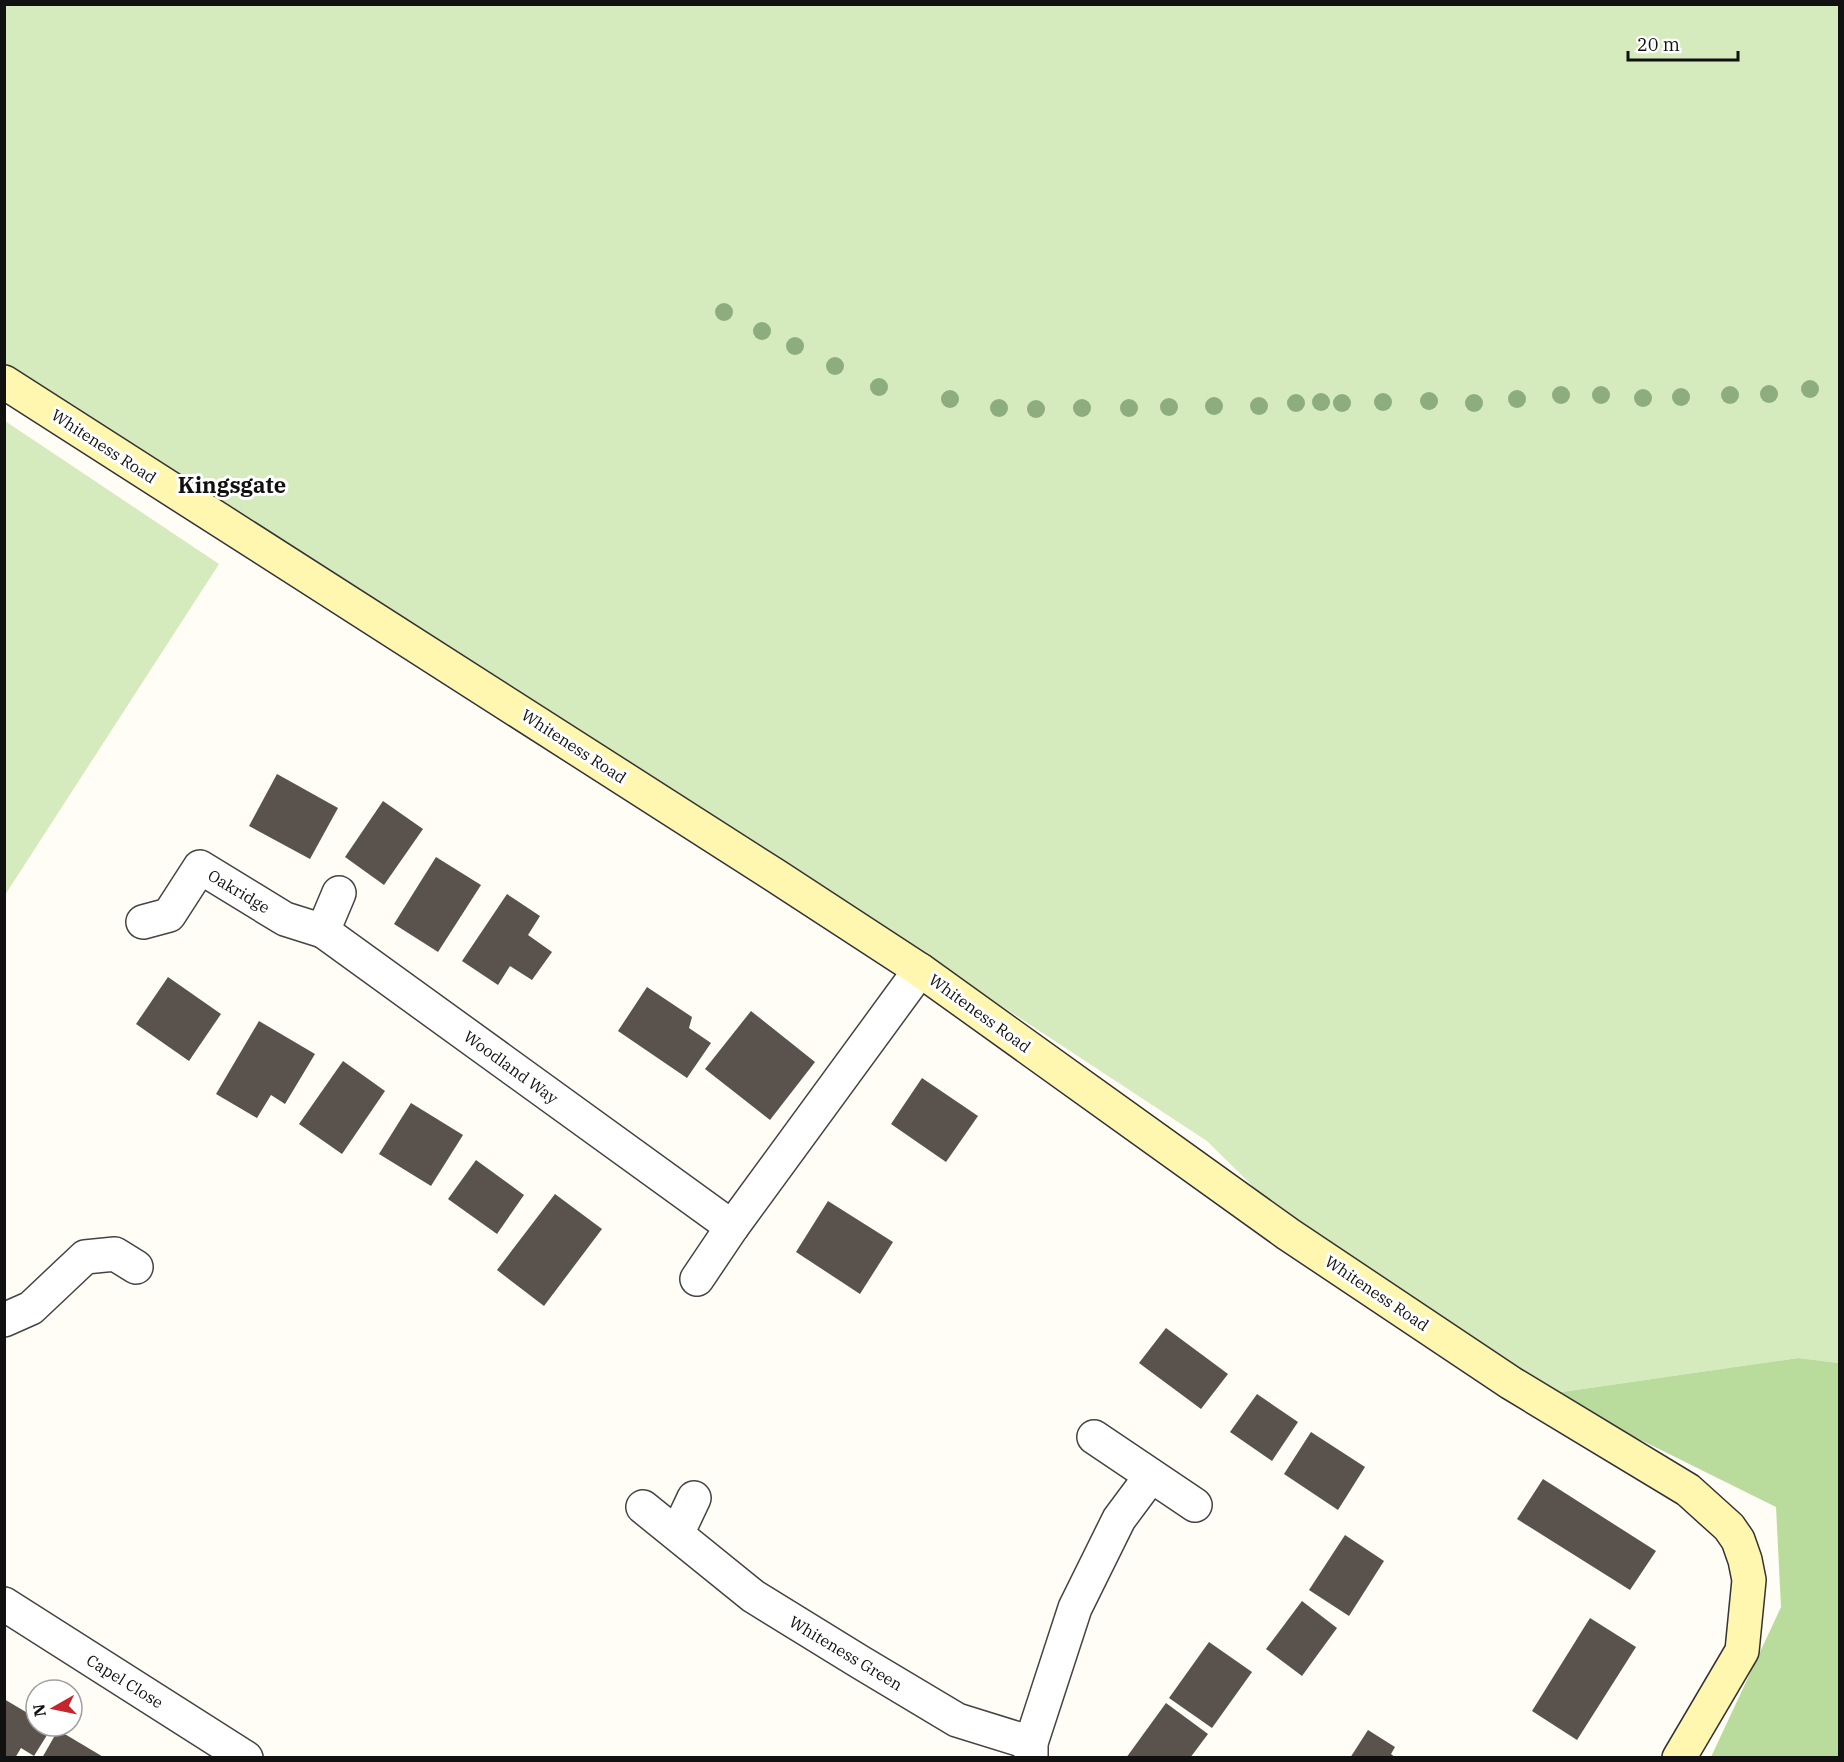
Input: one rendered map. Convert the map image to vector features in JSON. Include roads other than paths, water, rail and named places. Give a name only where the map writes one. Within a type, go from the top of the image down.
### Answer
[{"type":"main road","name":"Whiteness Road","points":[[4,382],[766,869],[920,970],[1288,1233],[1511,1383],[1688,1490],[1729,1527],[1743,1550],[1749,1580],[1742,1651],[1679,1758]]},
{"type":"street","name":"Oakridge","points":[[143,922],[168,915],[200,867],[285,919],[323,931]]},
{"type":"street","points":[[323,931],[339,893]]},
{"type":"street","name":"Woodland Way","points":[[323,931],[732,1227]]},
{"type":"street","points":[[697,1279],[732,1227],[920,970]]},
{"type":"street","points":[[4,1320],[31,1308],[85,1257],[115,1254],[136,1267]]},
{"type":"street","points":[[1094,1437],[1195,1505]]},
{"type":"street","name":"Whiteness Green","points":[[644,1507],[753,1596],[957,1720],[1031,1750],[1075,1608],[1119,1519],[1151,1476]]},
{"type":"street","points":[[677,1534],[694,1498]]},
{"type":"street","name":"Capel Close","points":[[4,1604],[246,1758]]},
{"type":"district","name":"Kingsgate","points":[[232,484]]}]
